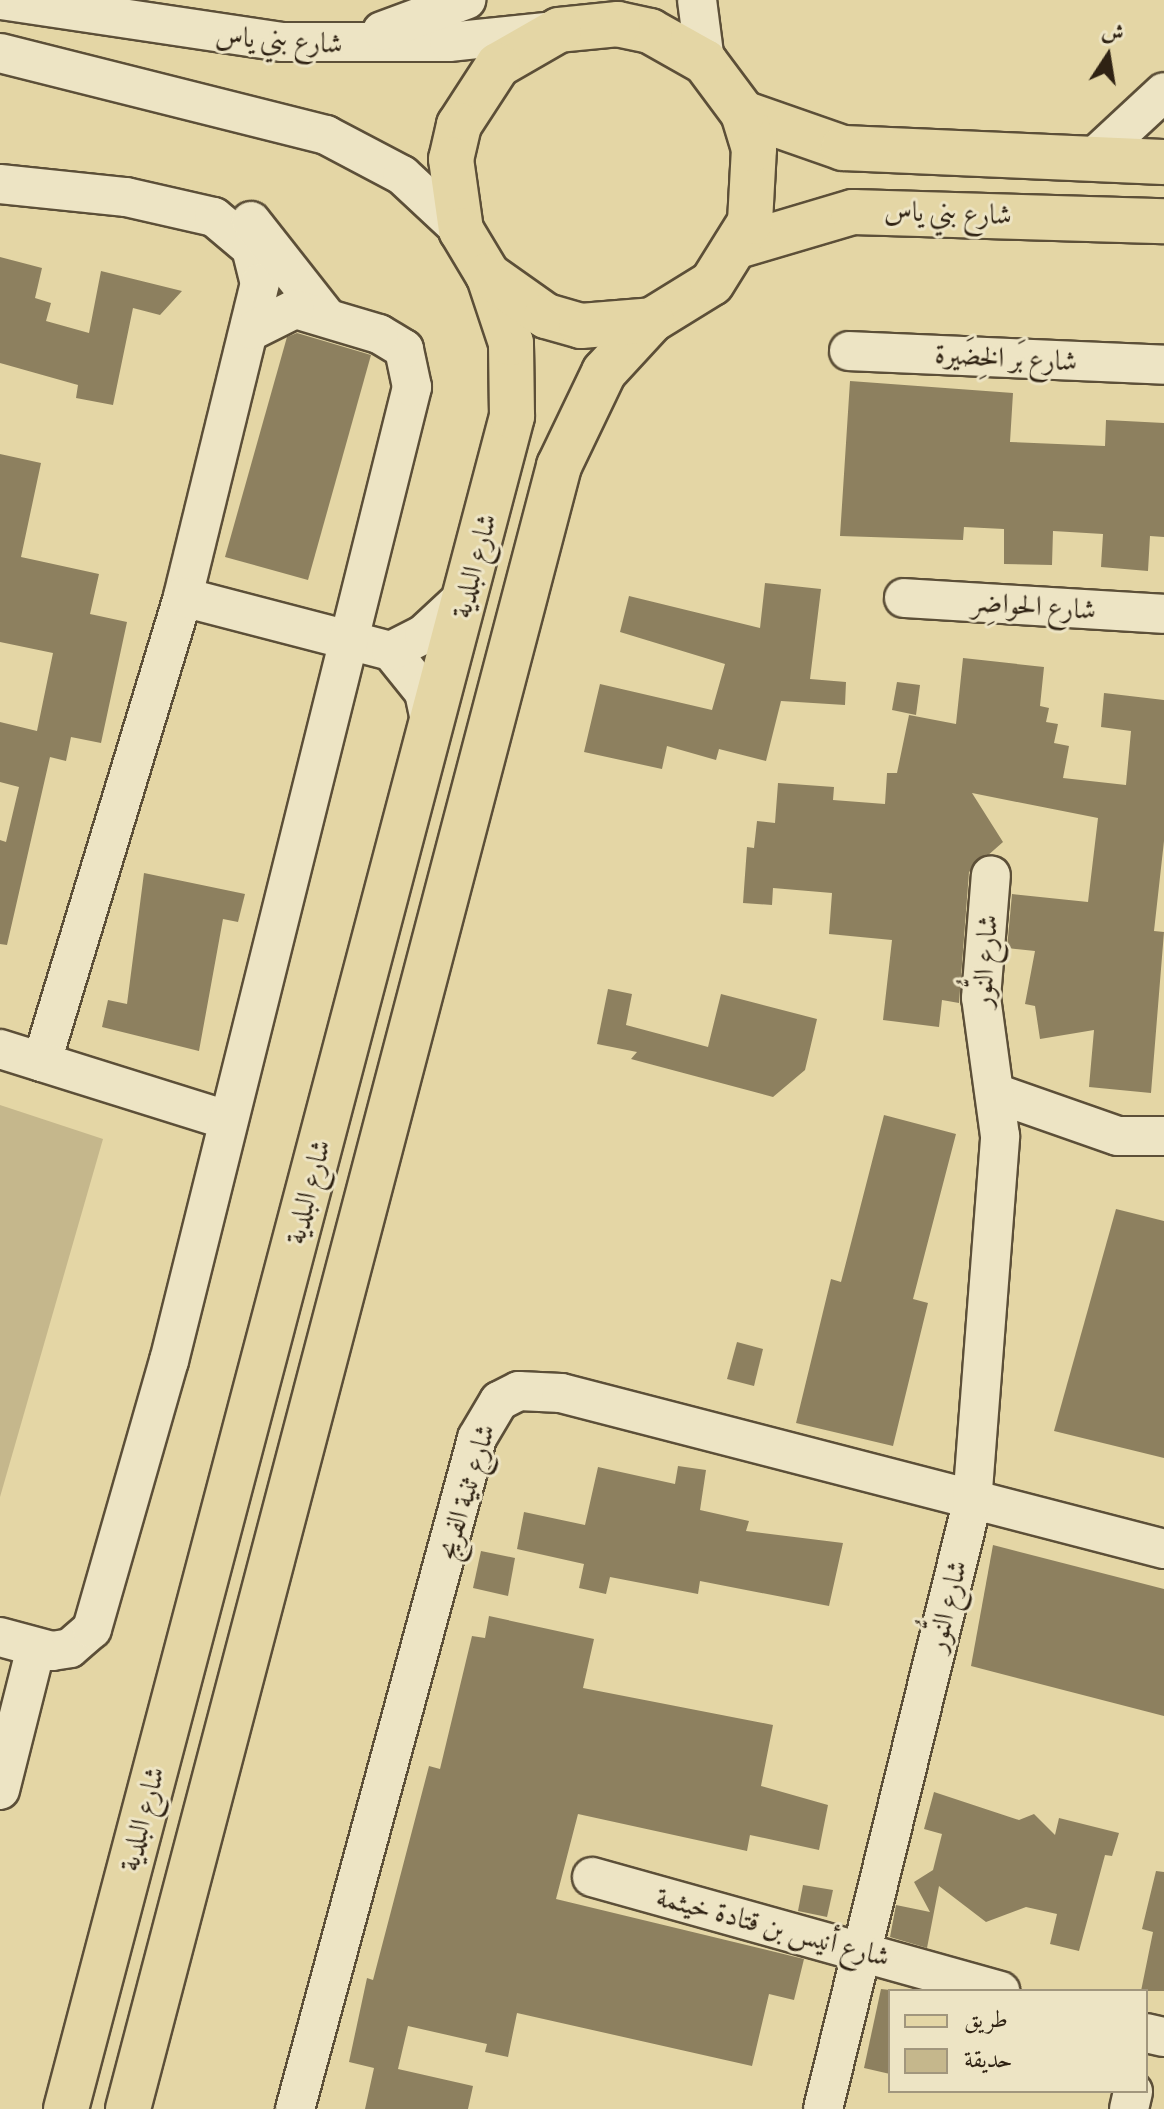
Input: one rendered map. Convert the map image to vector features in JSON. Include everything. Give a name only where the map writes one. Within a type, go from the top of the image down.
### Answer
[{"type":"main road","points":[[584,18],[650,31],[705,62],[743,113],[756,185],[738,246],[712,283],[652,320],[617,327],[557,320],[514,299],[488,275],[461,230],[451,159],[459,125],[498,65],[584,18]]},
{"type":"main road","points":[[743,113],[843,148],[1164,162]]},
{"type":"main road","name":"شارع بني ياس","points":[[738,246],[794,223],[853,212],[1164,221]]},
{"type":"main road","name":"شارع البلدية","points":[[66,2109],[466,595],[514,379],[503,308],[488,275]]},
{"type":"main road","name":"شارع البلدية","points":[[133,2103],[559,466],[585,402],[652,320]]},
{"type":"street","name":"شارع بني ياس","points":[[1,0],[171,31],[337,44],[584,18]]},
{"type":"street","points":[[337,44],[466,0]]},
{"type":"street","points":[[697,0],[705,62]]},
{"type":"street","points":[[0,53],[326,135],[402,175],[461,230]]},
{"type":"street","points":[[1092,159],[1164,92]]},
{"type":"street","points":[[0,184],[163,204],[214,217],[251,248],[260,283],[253,330],[183,597],[42,1062]]},
{"type":"street","points":[[163,204],[198,200],[248,219],[325,315]]},
{"type":"street","points":[[0,1637],[36,1648],[70,1648],[92,1629],[169,1361],[224,1119],[352,641],[413,377],[397,343],[325,315],[279,312],[253,330]]},
{"type":"street","name":"شارع بَر الخِضَيرة","points":[[849,351],[1164,365]]},
{"type":"street","points":[[391,651],[424,634],[466,595]]},
{"type":"street","points":[[183,597],[391,651],[420,684],[431,726]]},
{"type":"street","name":"شارع الحواضِر","points":[[904,598],[1164,614]]},
{"type":"street","name":"شارع النُّور","points":[[823,2109],[972,1503],[998,1188],[995,1093],[981,998],[991,875]]},
{"type":"street","points":[[0,1049],[224,1119]]},
{"type":"street","points":[[995,1093],[1118,1136],[1164,1136]]},
{"type":"street","name":"شارع ثنية الفريج","points":[[295,2109],[477,1438],[499,1401],[519,1391],[561,1393],[972,1503],[1164,1549]]},
{"type":"street","points":[[0,1790],[36,1648]]},
{"type":"street","name":"شارع أنيس بن قتادة خيثمة","points":[[592,1877],[993,1989]]},
{"type":"green space","points":[[0,1105],[103,1139],[0,1497]]},
{"type":"building","points":[[0,257],[42,268],[35,298],[51,303],[46,321],[89,333],[101,271],[182,291],[160,315],[133,308],[113,405],[76,398],[78,385],[0,363]]},
{"type":"building","points":[[297,333],[371,355],[308,580],[225,557],[287,337]]},
{"type":"building","points":[[850,381],[1013,393],[1010,442],[1105,446],[1106,420],[1164,423],[1164,537],[1150,536],[1148,571],[1101,567],[1103,534],[1053,531],[1052,565],[1004,564],[1004,529],[964,527],[963,540],[840,536]]},
{"type":"building","points":[[0,454],[41,463],[21,557],[99,574],[90,614],[127,622],[101,743],[71,737],[66,761],[50,757],[7,945],[0,944],[0,840],[6,842],[19,787],[0,782],[0,722],[37,731],[53,653],[0,642]]},
{"type":"building","points":[[765,583],[821,589],[810,679],[846,682],[845,705],[781,701],[766,761],[719,749],[716,760],[667,746],[662,769],[584,752],[600,684],[712,710],[725,664],[620,632],[629,596],[760,628]]},
{"type":"building","points":[[963,658],[1044,667],[1040,706],[1049,708],[1046,722],[1058,724],[1054,743],[1069,746],[1063,778],[1126,785],[1131,731],[1101,727],[1104,693],[1164,700],[1164,841],[1154,931],[1164,932],[1151,1093],[1089,1087],[1094,1030],[1040,1039],[1035,1006],[1025,1004],[1035,951],[1007,948],[1012,894],[1088,902],[1098,818],[972,793],[1003,842],[969,872],[959,1003],[942,1000],[939,1027],[883,1020],[892,940],[829,934],[832,893],[773,888],[772,905],[743,903],[747,847],[754,848],[757,821],[775,823],[778,783],[834,787],[833,800],[885,804],[887,773],[897,773],[909,715],[956,724]]},
{"type":"building","points":[[897,682],[920,685],[916,715],[892,710]]},
{"type":"building","points":[[144,873],[245,894],[238,922],[223,919],[199,1051],[102,1027],[108,1000],[127,1004]]},
{"type":"building","points":[[608,989],[632,994],[626,1025],[708,1047],[721,994],[817,1019],[805,1070],[773,1097],[631,1059],[637,1052],[597,1044]]},
{"type":"building","points":[[884,1115],[956,1134],[913,1299],[928,1303],[893,1446],[796,1423],[831,1279],[841,1282]]},
{"type":"building","points":[[1116,1209],[1164,1221],[1164,1458],[1054,1431]]},
{"type":"building","points":[[737,1342],[763,1349],[754,1386],[727,1379]]},
{"type":"building","points":[[678,1466],[706,1470],[700,1510],[749,1521],[746,1531],[843,1543],[829,1606],[700,1581],[698,1594],[610,1577],[606,1594],[579,1588],[584,1564],[517,1549],[524,1512],[585,1525],[598,1467],[675,1484]]},
{"type":"building","points":[[993,1545],[1164,1589],[1164,1716],[971,1666]]},
{"type":"building","points":[[481,1551],[515,1558],[508,1596],[473,1588]]},
{"type":"building","points":[[489,1616],[594,1639],[583,1688],[773,1725],[761,1786],[828,1805],[819,1850],[750,1835],[747,1851],[578,1814],[556,1899],[804,1959],[794,2000],[769,1994],[752,2066],[517,2013],[508,2057],[485,2052],[487,2044],[408,2026],[398,2069],[473,2086],[468,2109],[365,2109],[374,2068],[349,2062],[367,1978],[373,1980],[429,1766],[440,1769],[472,1636],[485,1638]]},
{"type":"building","points":[[934,1792],[1019,1820],[1034,1814],[1055,1835],[1059,1818],[1119,1833],[1112,1856],[1105,1855],[1079,1951],[1050,1944],[1057,1914],[1026,1907],[986,1922],[939,1886],[927,1948],[890,1937],[896,1905],[930,1912],[914,1882],[933,1870],[942,1834],[924,1829]]},
{"type":"building","points":[[1156,1871],[1164,1872],[1164,1991],[1141,1989],[1153,1932],[1142,1929]]},
{"type":"building","points":[[803,1885],[833,1890],[827,1917],[798,1911]]},
{"type":"building","points":[[881,1989],[888,1990],[888,2074],[864,2068]]}]
